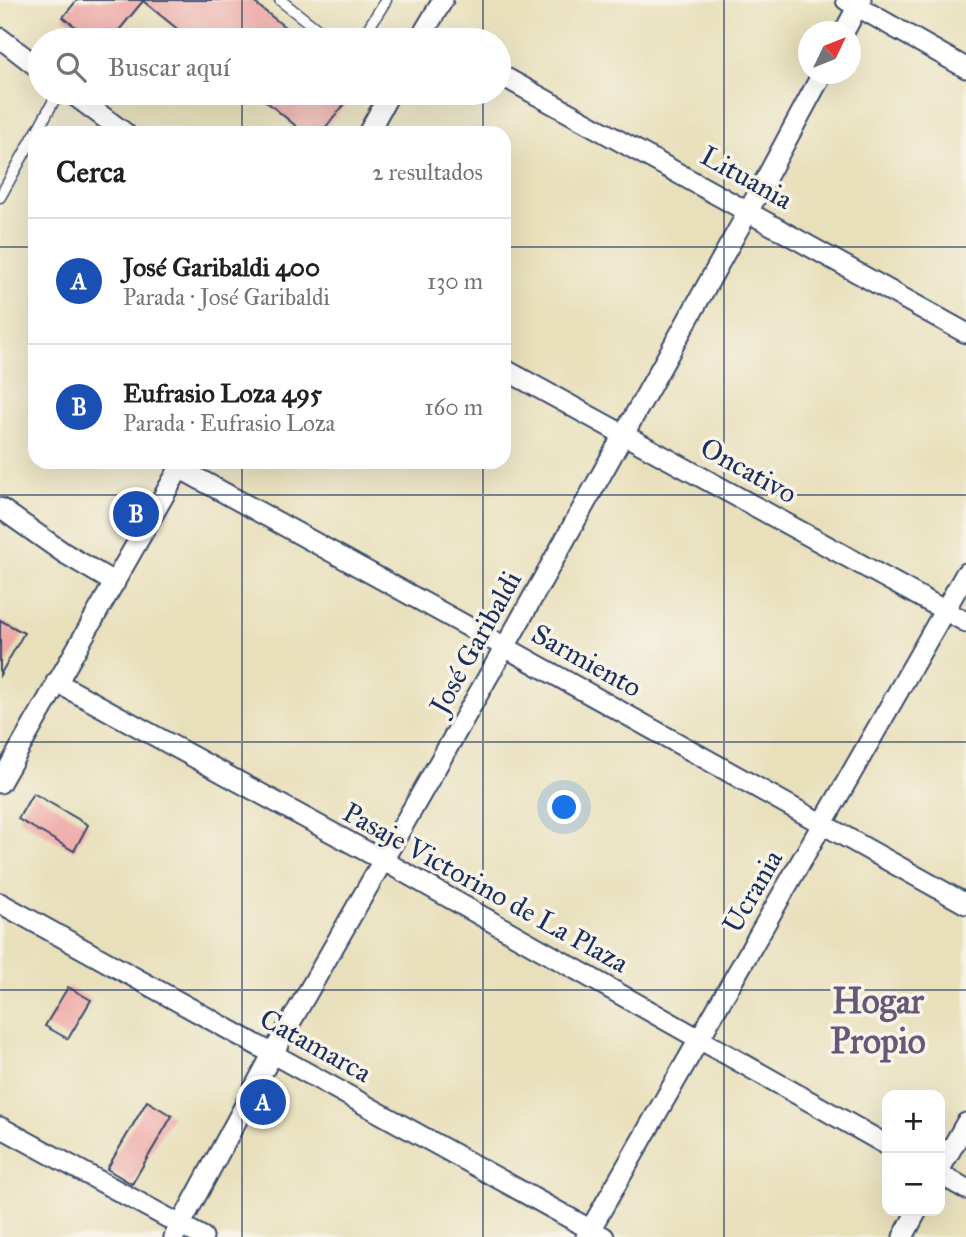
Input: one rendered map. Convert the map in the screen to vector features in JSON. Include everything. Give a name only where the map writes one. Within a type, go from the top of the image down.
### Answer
[{"type":"street","points":[[431,28],[443,0]]},
{"type":"street","points":[[848,21],[855,2],[966,68]]},
{"type":"street","points":[[0,38],[28,60]]},
{"type":"street","name":"Lituania","points":[[511,81],[966,332]]},
{"type":"street","name":"José Garibaldi","points":[[178,1231],[272,1053],[505,646],[817,84]]},
{"type":"street","points":[[87,105],[116,126]]},
{"type":"street","points":[[372,126],[383,105]]},
{"type":"street","name":"Oncativo","points":[[511,373],[624,432],[966,622]]},
{"type":"street","points":[[0,783],[179,469]]},
{"type":"street","name":"Sarmiento","points":[[188,469],[966,904]]},
{"type":"street","points":[[0,508],[64,553],[114,583]]},
{"type":"street","name":"Ucrania","points":[[593,1234],[700,1039],[966,573]]},
{"type":"street","name":"Pasaje Victorino de La Plaza","points":[[57,682],[384,861],[882,1142]]},
{"type":"street","name":"Catamarca","points":[[0,903],[593,1234]]},
{"type":"street","points":[[945,1163],[966,1123]]},
{"type":"street","points":[[0,1127],[178,1231],[203,1237]]},
{"type":"street","points":[[945,1175],[966,1189]]},
{"type":"street","points":[[903,1237],[914,1216]]},
{"type":"lane","points":[[279,0],[315,28]]},
{"type":"lane","points":[[368,28],[386,0]]},
{"type":"lane","points":[[39,126],[51,105]]},
{"type":"lane","points":[[0,197],[28,147]]},
{"type":"building","points":[[77,0],[251,0],[286,28],[176,28],[143,1],[121,28],[77,28],[63,17]]},
{"type":"building","points":[[271,105],[344,105],[327,126],[296,126]]},
{"type":"building","points":[[0,620],[24,633],[0,675]]},
{"type":"building","points":[[33,793],[88,825],[74,851],[18,819]]},
{"type":"building","points":[[68,987],[91,1000],[68,1039],[45,1026]]},
{"type":"building","points":[[147,1101],[172,1116],[132,1184],[107,1169]]},
{"type":"place","name":"Eufrasio Loza 495","points":[[136,514]]},
{"type":"place","name":"José Garibaldi 400","points":[[263,1102]]},
{"type":"district","name":"Hogar Propio","points":[[878,1021]]}]
